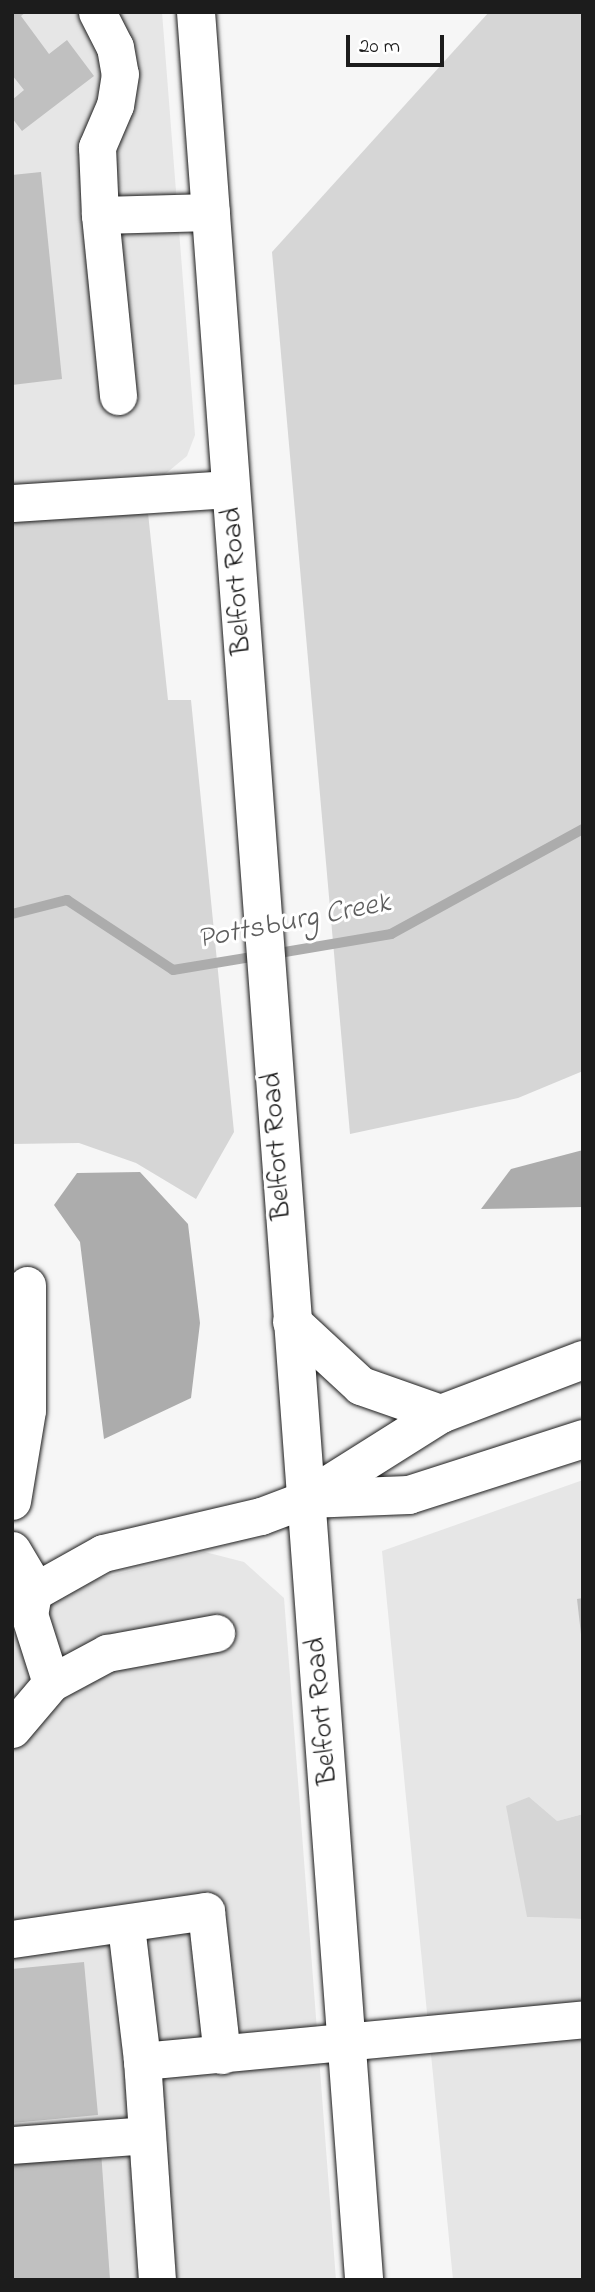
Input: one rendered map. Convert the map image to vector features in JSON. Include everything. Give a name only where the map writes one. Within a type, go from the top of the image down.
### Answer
[{"type":"main road","name":"Belfort Road","points":[[196,12],[275,1102],[350,2045],[364,2280]]},
{"type":"main road","points":[[292,1322],[361,1386],[441,1414]]},
{"type":"main road","points":[[306,1499],[441,1414],[583,1360]]},
{"type":"main road","points":[[306,1499],[409,1495],[583,1439]]},
{"type":"street","points":[[97,12],[115,47],[120,74],[116,105],[97,146],[100,215],[118,396]]},
{"type":"street","points":[[100,215],[211,212]]},
{"type":"street","points":[[12,503],[231,489]]},
{"type":"street","points":[[12,1501],[27,1410],[27,1285]]},
{"type":"street","points":[[23,1595],[103,1553],[261,1516],[306,1499]]},
{"type":"street","points":[[12,1550],[23,1595],[51,1683]]},
{"type":"street","points":[[12,1729],[51,1683],[107,1653],[216,1633]]},
{"type":"street","points":[[12,1939],[126,1926],[206,1911],[222,2055]]},
{"type":"street","points":[[126,1926],[142,2061],[157,2280]]},
{"type":"street","points":[[142,2061],[350,2045],[583,2020]]},
{"type":"street","points":[[12,2146],[147,2135]]},
{"type":"shaded area","points":[[12,12],[162,12],[195,435],[187,456],[164,475],[12,489]]},
{"type":"shaded area","points":[[489,12],[583,12],[583,1071],[518,1098],[350,1134],[272,252]]},
{"type":"shaded area","points":[[148,513],[168,700],[191,700],[234,1132],[196,1199],[136,1163],[79,1143],[12,1144],[12,517]]},
{"type":"shaded area","points":[[583,1150],[583,1207],[481,1209],[511,1169]]},
{"type":"shaded area","points":[[140,1172],[188,1224],[200,1323],[191,1398],[104,1439],[80,1242],[54,1205],[77,1173]]},
{"type":"shaded area","points":[[583,1480],[583,1814],[557,1821],[527,1917],[583,1919],[583,2280],[453,2280],[382,1551]]},
{"type":"shaded area","points":[[205,1552],[244,1562],[284,1598],[336,2280],[12,2280],[12,1630],[38,1609],[97,1579]]},
{"type":"shaded area","points":[[529,1797],[557,1821],[583,1814],[583,1919],[527,1917],[506,1806]]},
{"type":"building","points":[[12,12],[26,12],[21,16],[49,54],[67,40],[94,76],[22,131],[12,118],[12,100],[24,90],[12,75]]},
{"type":"building","points":[[41,172],[62,379],[12,385],[12,175]]},
{"type":"building","points":[[583,1598],[583,1634],[581,1634],[577,1599]]},
{"type":"building","points":[[84,1962],[98,2115],[12,2123],[12,1969]]},
{"type":"building","points":[[101,2151],[110,2280],[12,2280],[12,2158]]},
{"type":"waterway","name":"Pottsburg Creek","points":[[273,954],[391,934],[583,829]]},
{"type":"waterway","name":"Pottsburg Creek","points":[[12,914],[67,900],[173,970],[258,956]]}]
